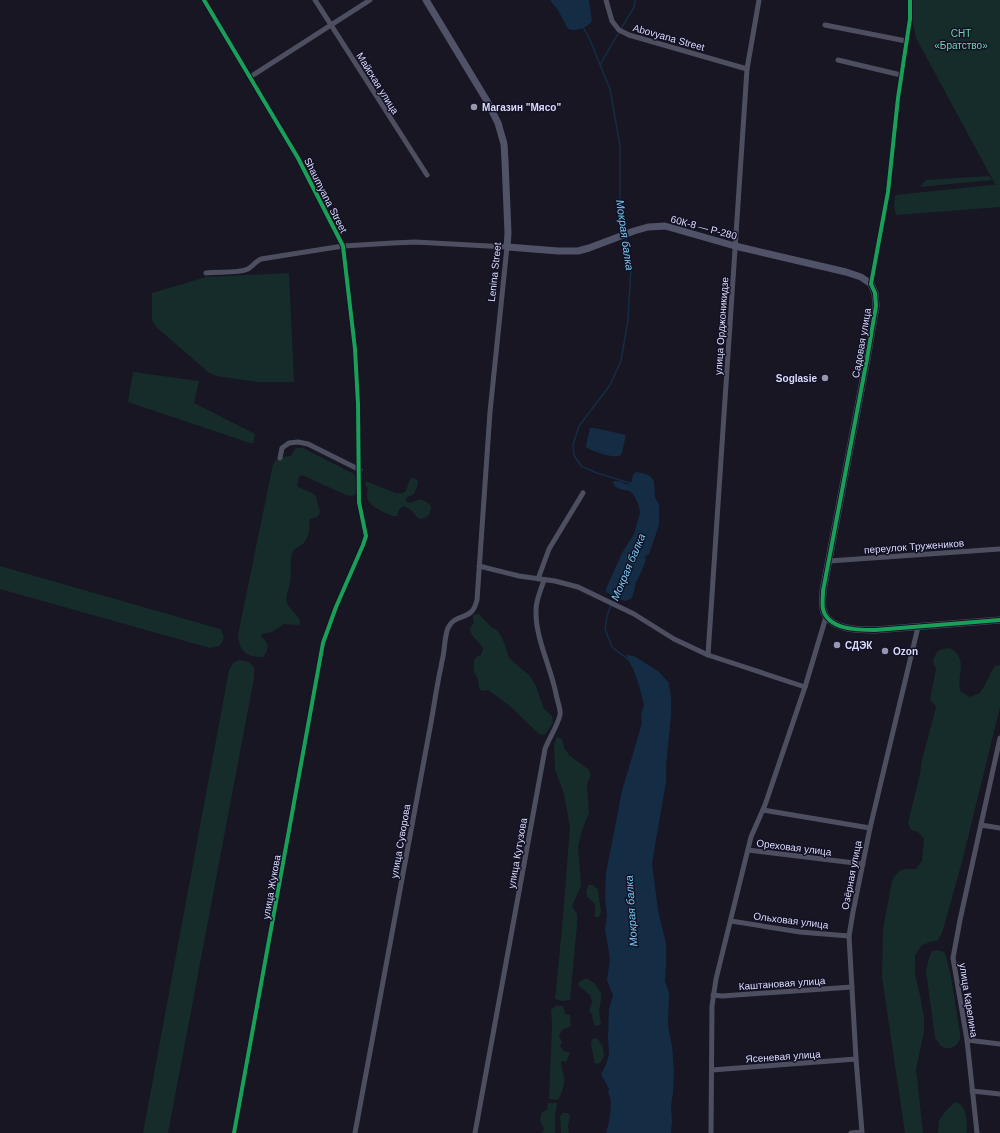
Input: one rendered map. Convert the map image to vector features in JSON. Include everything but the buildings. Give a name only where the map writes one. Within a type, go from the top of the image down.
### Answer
[{"type":"street","name":"Shaumyana Street","points":[[204,0],[298,158],[343,246],[355,349],[360,470],[359,502],[366,536],[336,607],[323,643]]},
{"type":"street","name":"Майская улица","points":[[315,0],[426,175]]},
{"type":"street","points":[[250,76],[370,0]]},
{"type":"street","name":"Lenina Street","points":[[426,0],[487,101],[498,123],[504,144],[506,161],[508,233],[490,412],[479,566]]},
{"type":"street","name":"Abovyana Street","points":[[606,0],[612,21],[619,30],[628,35],[747,69]]},
{"type":"street","name":"улица Орджоникидзе","points":[[708,655],[747,69],[759,0]]},
{"type":"street","name":"Садовая улица","points":[[711,1133],[713,995],[751,837],[763,810],[805,686],[826,617],[823,610],[822,601],[823,590],[876,306],[875,293],[871,284],[888,192],[898,98],[910,19],[910,0]]},
{"type":"street","points":[[825,25],[906,41]]},
{"type":"street","points":[[838,60],[902,75]]},
{"type":"street","name":"60К-8 — Р-280","points":[[507,246],[558,251],[578,251],[634,231],[648,227],[665,226],[735,246],[846,272],[861,277],[871,284]]},
{"type":"street","points":[[206,273],[243,270],[249,268],[261,259],[343,246],[415,242],[507,246]]},
{"type":"street","points":[[280,458],[282,448],[288,443],[298,442],[308,444],[360,470]]},
{"type":"street","points":[[538,579],[549,549],[583,493]]},
{"type":"street","name":"переулок Тружеников","points":[[829,561],[1000,549]]},
{"type":"street","points":[[479,566],[519,576],[567,584],[589,592],[634,614],[674,639],[708,655],[805,686]]},
{"type":"street","name":"улица Суворова","points":[[355,1133],[443,661],[447,631],[453,622],[472,611],[475,607],[477,600],[479,566]]},
{"type":"street","name":"улица Кутузова","points":[[475,1133],[545,749],[560,714],[555,688],[540,637],[536,616],[537,602],[544,580]]},
{"type":"street","points":[[826,617],[838,626],[857,630],[918,627],[1000,620]]},
{"type":"street","name":"Озёрная улица","points":[[862,1132],[849,936],[870,828],[918,627]]},
{"type":"street","name":"улица Жукова","points":[[234,1133],[323,643]]},
{"type":"street","name":"улица Карелина","points":[[977,1133],[967,1040],[953,958],[1000,738]]},
{"type":"street","points":[[763,810],[870,828]]},
{"type":"street","points":[[981,825],[1000,828]]},
{"type":"street","name":"Ореховая улица","points":[[748,850],[862,864]]},
{"type":"street","name":"Ольховая улица","points":[[730,921],[800,932],[849,936]]},
{"type":"street","name":"Каштановая улица","points":[[713,995],[722,996],[852,987]]},
{"type":"street","points":[[967,1040],[1000,1044]]},
{"type":"street","name":"Ясеневая улица","points":[[712,1070],[856,1059]]},
{"type":"street","points":[[972,1091],[1000,1094]]},
{"type":"street","points":[[851,1133],[862,1132]]},
{"type":"green space","name":"СНТ «Братство»","points":[[913,0],[1000,0],[1000,184],[995,184],[916,38],[913,23]]},
{"type":"green space","points":[[989,176],[992,180],[920,187],[926,180]]},
{"type":"green space","points":[[1000,184],[1000,207],[896,215],[894,206],[895,195]]},
{"type":"green space","points":[[289,273],[294,382],[258,382],[216,376],[208,372],[156,327],[152,320],[152,293],[206,277]]},
{"type":"green space","points":[[133,372],[199,381],[194,403],[255,434],[253,444],[128,402]]},
{"type":"green space","points":[[303,448],[354,474],[357,490],[355,495],[346,495],[302,475],[299,477],[297,486],[315,495],[320,511],[317,517],[310,519],[308,536],[303,544],[294,550],[291,558],[291,579],[287,603],[299,618],[300,624],[284,624],[272,632],[262,634],[261,637],[268,645],[266,652],[263,657],[252,656],[248,655],[242,649],[238,635],[273,464],[276,460],[282,457],[291,456],[295,449]]},
{"type":"green space","points":[[411,478],[415,478],[418,484],[413,495],[407,497],[406,500],[407,502],[411,503],[422,500],[430,505],[430,511],[425,518],[420,519],[410,509],[404,506],[398,511],[397,516],[393,516],[374,507],[368,501],[365,484],[366,481],[395,493],[403,493],[405,492]]},
{"type":"green space","points":[[0,566],[220,629],[223,634],[223,640],[219,646],[210,648],[0,589]]},
{"type":"green space","points":[[479,614],[491,627],[497,630],[505,645],[509,658],[530,676],[536,686],[544,709],[552,716],[553,723],[544,735],[539,734],[510,706],[488,690],[480,690],[478,679],[474,672],[474,661],[476,657],[481,655],[483,649],[470,630],[474,623],[473,616]]},
{"type":"green space","points":[[950,648],[956,653],[961,663],[961,692],[970,697],[980,693],[995,666],[1000,665],[1000,707],[962,862],[942,933],[938,940],[921,946],[915,956],[915,975],[924,1018],[924,1032],[916,1069],[923,1133],[905,1133],[882,977],[883,929],[892,881],[899,871],[905,869],[916,869],[922,861],[924,838],[918,832],[911,830],[908,823],[936,707],[930,699],[936,669],[933,662],[938,651]]},
{"type":"green space","points":[[239,660],[249,662],[254,667],[254,678],[168,1133],[143,1133],[229,670],[233,663]]},
{"type":"green space","points":[[557,737],[562,739],[564,748],[570,756],[588,769],[591,775],[587,784],[589,813],[582,830],[578,847],[581,886],[572,906],[577,914],[577,925],[570,1000],[562,1001],[555,999],[570,827],[564,794],[555,769],[554,744]]},
{"type":"green space","points":[[588,885],[593,885],[598,890],[601,912],[599,917],[595,917],[595,904],[587,897],[586,892]]},
{"type":"green space","points":[[938,950],[944,952],[946,956],[960,1033],[959,1042],[950,1048],[941,1046],[935,1038],[926,971],[930,954],[933,951]]},
{"type":"green space","points":[[586,978],[594,983],[601,993],[599,1010],[601,1025],[595,1026],[592,1014],[589,1011],[592,1002],[590,995],[578,985],[579,982]]},
{"type":"green space","points":[[556,1006],[563,1006],[565,1014],[570,1015],[571,1026],[562,1030],[559,1036],[562,1043],[560,1046],[564,1051],[570,1053],[566,1062],[561,1061],[564,1083],[558,1100],[549,1099],[552,1024],[551,1010]]},
{"type":"green space","points":[[597,1038],[603,1047],[604,1056],[600,1063],[595,1064],[591,1045],[592,1039]]},
{"type":"green space","points":[[955,1102],[963,1107],[965,1111],[967,1133],[938,1133],[939,1120]]},
{"type":"green space","points":[[548,1103],[557,1103],[555,1133],[542,1133],[544,1128],[540,1117],[542,1112],[547,1110]]},
{"type":"green space","points":[[563,1113],[568,1113],[570,1115],[568,1126],[569,1133],[561,1133],[560,1116]]},
{"type":"water","points":[[550,0],[589,0],[592,21],[581,29],[568,29],[558,10]]},
{"type":"water","points":[[590,428],[626,435],[620,456],[603,454],[586,447]]},
{"type":"water","points":[[636,472],[650,476],[654,481],[655,497],[659,505],[659,525],[649,554],[645,556],[646,560],[636,582],[633,595],[631,599],[625,601],[606,592],[606,589],[622,553],[634,534],[640,511],[633,494],[629,491],[616,487],[613,481],[620,481],[626,484],[631,483],[633,475]]},
{"type":"water","points":[[626,655],[634,656],[658,671],[669,683],[671,698],[666,782],[652,863],[658,910],[666,944],[665,981],[669,993],[668,1026],[672,1046],[674,1072],[671,1106],[671,1133],[606,1133],[610,1118],[611,1101],[608,1093],[609,1089],[601,1074],[609,1055],[609,1009],[613,995],[607,980],[610,959],[605,929],[607,916],[605,898],[606,873],[622,791],[642,723],[641,714],[644,705],[639,685]]},
{"type":"waterway","points":[[621,29],[634,7],[635,0]]},
{"type":"waterway","name":"Мокрая балка","points":[[583,27],[590,40],[610,89],[620,146],[620,210],[625,232]]},
{"type":"waterway","points":[[600,65],[619,32]]},
{"type":"waterway","name":"Мокрая балка","points":[[626,236],[631,267],[628,320],[621,361],[610,385],[579,426],[573,445],[574,455],[581,466],[597,473],[633,484]]},
{"type":"waterway","name":"Мокрая балка","points":[[611,605],[607,616],[605,629],[612,647],[630,661]]},
{"type":"cycle path","points":[[204,0],[298,158],[343,246],[355,349],[358,404],[359,502],[366,536],[336,607],[323,643],[234,1133]]},
{"type":"cycle path","points":[[910,0],[910,19],[898,98],[888,192],[871,284],[875,293],[876,306],[823,591],[823,609],[826,616],[837,625],[860,630],[1000,620]]},
{"type":"place","name":"Магазин \"Мясо\"","points":[[474,107]]},
{"type":"place","name":"Soglasie","points":[[825,378]]},
{"type":"place","name":"СДЭК","points":[[837,645]]},
{"type":"place","name":"Ozon","points":[[885,651]]}]
